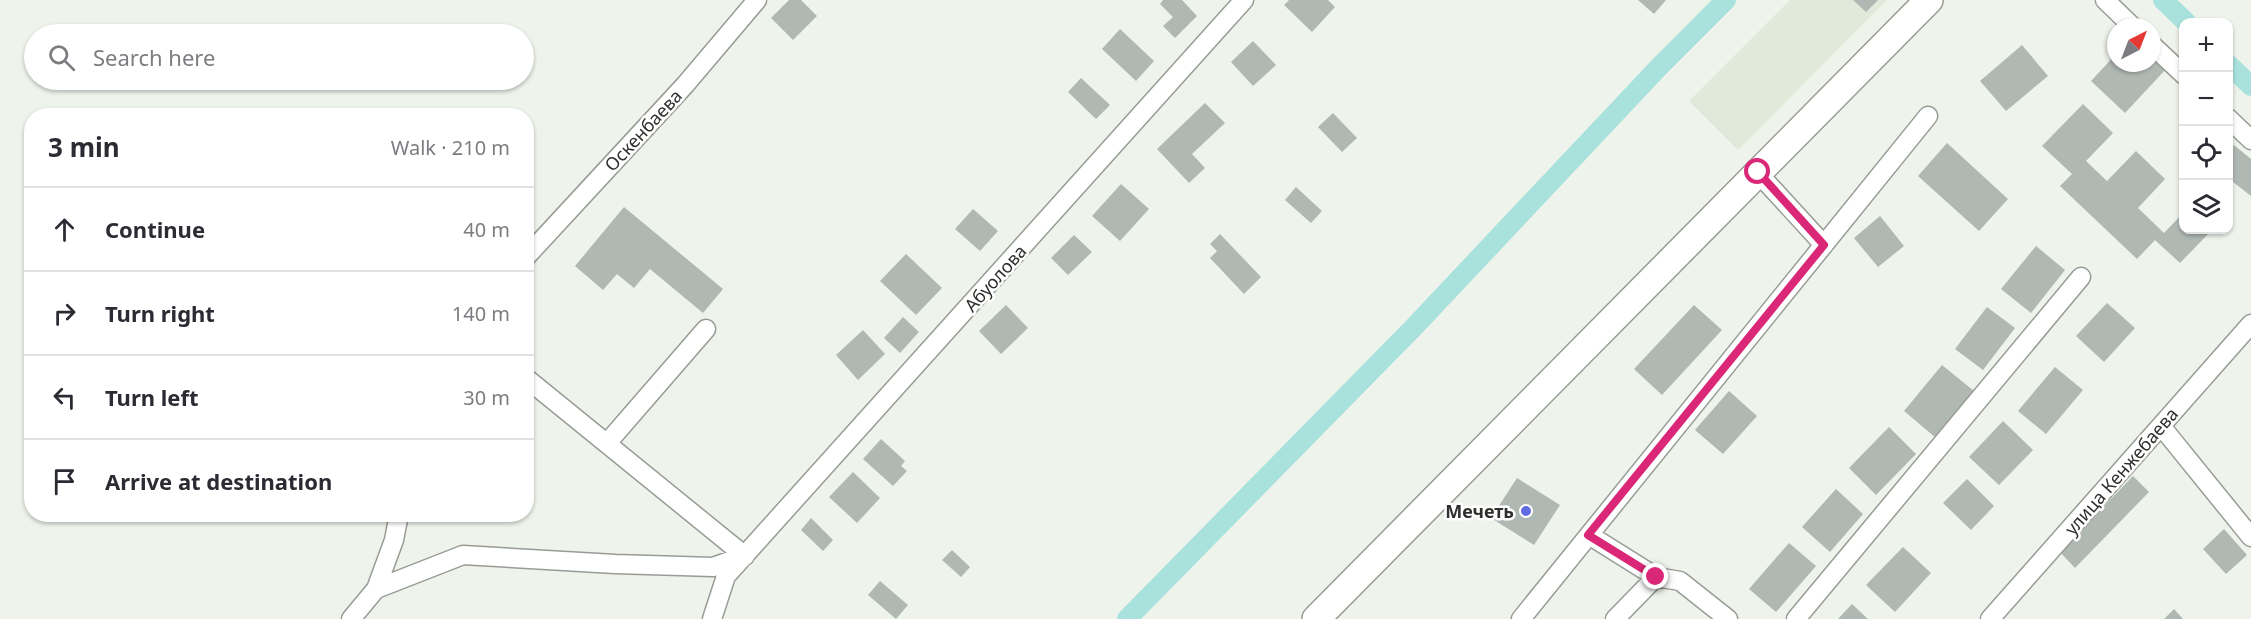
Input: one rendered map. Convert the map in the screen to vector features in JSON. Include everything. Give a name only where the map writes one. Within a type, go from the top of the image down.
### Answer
[{"type":"main road","points":[[1316,619],[1929,0]]},
{"type":"street","name":"Оскенбаева","points":[[534,248],[685,85],[757,0]]},
{"type":"street","name":"Абуолова","points":[[711,619],[726,576],[1244,0]]},
{"type":"street","points":[[2105,0],[2124,18]]},
{"type":"street","points":[[2161,53],[2181,72]]},
{"type":"street","points":[[1521,619],[1928,116]]},
{"type":"street","points":[[2233,122],[2251,140]]},
{"type":"street","points":[[1758,172],[1824,245]]},
{"type":"street","points":[[1796,619],[2081,277]]},
{"type":"street","name":"улица Кенжебаева","points":[[1990,619],[2251,324]]},
{"type":"street","points":[[608,442],[706,329]]},
{"type":"street","points":[[534,384],[746,556]]},
{"type":"street","points":[[2161,426],[2251,537]]},
{"type":"street","points":[[351,619],[376,589],[394,540],[397,522]]},
{"type":"street","points":[[1588,535],[1656,577],[1680,581],[1728,619]]},
{"type":"street","points":[[376,589],[463,555],[713,567],[746,556]]},
{"type":"street","points":[[1615,619],[1656,577]]},
{"type":"shaded area","points":[[1790,0],[1887,0],[1738,150],[1689,101]]},
{"type":"building","points":[[789,0],[801,0],[817,16],[793,40],[771,18]]},
{"type":"building","points":[[1163,0],[1182,0],[1197,16],[1175,38],[1163,26],[1173,17],[1160,4]]},
{"type":"building","points":[[1289,0],[1328,0],[1335,7],[1312,32],[1284,5]]},
{"type":"building","points":[[1638,0],[1666,0],[1654,14]]},
{"type":"building","points":[[1853,0],[1878,0],[1866,12]]},
{"type":"building","points":[[1120,29],[1154,61],[1136,81],[1102,49]]},
{"type":"building","points":[[1253,41],[1276,65],[1253,86],[1231,62]]},
{"type":"building","points":[[2022,45],[2048,76],[2006,111],[1980,81]]},
{"type":"building","points":[[2161,62],[2167,68],[2125,113],[2091,81],[2107,64],[2107,72],[2161,72]]},
{"type":"building","points":[[1081,78],[1110,105],[1096,119],[1068,92]]},
{"type":"building","points":[[1205,103],[1225,123],[1192,154],[1205,168],[1189,183],[1157,149]]},
{"type":"building","points":[[2083,104],[2113,133],[2086,161],[2107,181],[2136,151],[2165,179],[2138,208],[2164,233],[2179,217],[2179,234],[2208,234],[2180,263],[2155,240],[2137,259],[2060,186],[2072,174],[2042,146]]},
{"type":"building","points":[[1333,113],[1357,138],[1342,152],[1318,127]]},
{"type":"building","points":[[1947,143],[2008,199],[1979,231],[1918,176]]},
{"type":"building","points":[[2233,146],[2251,159],[2251,196],[2233,182]]},
{"type":"building","points":[[1121,184],[1149,209],[1120,241],[1092,216]]},
{"type":"building","points":[[1296,187],[1322,211],[1311,223],[1285,200]]},
{"type":"building","points":[[624,207],[723,289],[703,313],[650,269],[634,288],[617,274],[603,290],[575,266]]},
{"type":"building","points":[[973,209],[998,231],[980,251],[955,229]]},
{"type":"building","points":[[1880,216],[1904,246],[1878,267],[1854,238]]},
{"type":"building","points":[[1220,234],[1261,277],[1244,294],[1210,258],[1217,251],[1210,244]]},
{"type":"building","points":[[1074,235],[1092,252],[1068,275],[1051,258]]},
{"type":"building","points":[[2036,246],[2065,270],[2031,313],[2001,289]]},
{"type":"building","points":[[906,254],[942,288],[916,315],[880,281]]},
{"type":"building","points":[[2107,303],[2135,328],[2104,362],[2076,336]]},
{"type":"building","points":[[1006,305],[1028,328],[1001,354],[979,331]]},
{"type":"building","points":[[1694,305],[1722,330],[1662,395],[1634,369]]},
{"type":"building","points":[[1987,307],[2015,328],[1983,370],[1955,349]]},
{"type":"building","points":[[903,317],[919,332],[900,353],[884,338]]},
{"type":"building","points":[[863,330],[885,354],[858,380],[836,355]]},
{"type":"building","points":[[1942,365],[1974,391],[1936,438],[1904,411]]},
{"type":"building","points":[[2055,367],[2083,390],[2046,434],[2018,411]]},
{"type":"building","points":[[1729,391],[1757,416],[1723,454],[1695,430]]},
{"type":"building","points":[[2003,421],[2033,450],[1999,485],[1969,457]]},
{"type":"building","points":[[1889,427],[1916,454],[1876,495],[1849,468]]},
{"type":"building","points":[[881,439],[905,461],[901,466],[907,471],[893,486],[863,459]]},
{"type":"building","points":[[853,472],[880,498],[857,523],[829,497]]},
{"type":"building","points":[[2133,476],[2149,492],[2075,568],[2060,552]]},
{"type":"building","name":"Мечеть","points":[[1517,478],[1560,505],[1534,545],[1491,518]]},
{"type":"building","points":[[1967,479],[1994,506],[1971,530],[1943,503]]},
{"type":"building","points":[[1836,489],[1863,514],[1830,552],[1802,527]]},
{"type":"building","points":[[811,518],[833,540],[823,551],[801,530]]},
{"type":"building","points":[[2224,529],[2247,555],[2226,574],[2203,549]]},
{"type":"building","points":[[1789,543],[1816,566],[1776,612],[1749,589]]},
{"type":"building","points":[[1903,547],[1931,573],[1895,612],[1866,585]]},
{"type":"building","points":[[952,550],[970,567],[961,577],[942,560]]},
{"type":"building","points":[[880,581],[908,605],[896,619],[868,595]]},
{"type":"building","points":[[1852,604],[1868,619],[1838,619]]},
{"type":"building","points":[[2174,609],[2183,619],[2164,619]]},
{"type":"waterway","points":[[1127,619],[1414,327],[1659,67],[1726,0]]},
{"type":"waterway","points":[[2163,0],[2182,18]]},
{"type":"waterway","points":[[2233,69],[2251,86]]},
{"type":"place","name":"Мечеть","points":[[1526,511]]},
{"type":"route","points":[[1656,577],[1588,535],[1824,245],[1758,172]]}]
